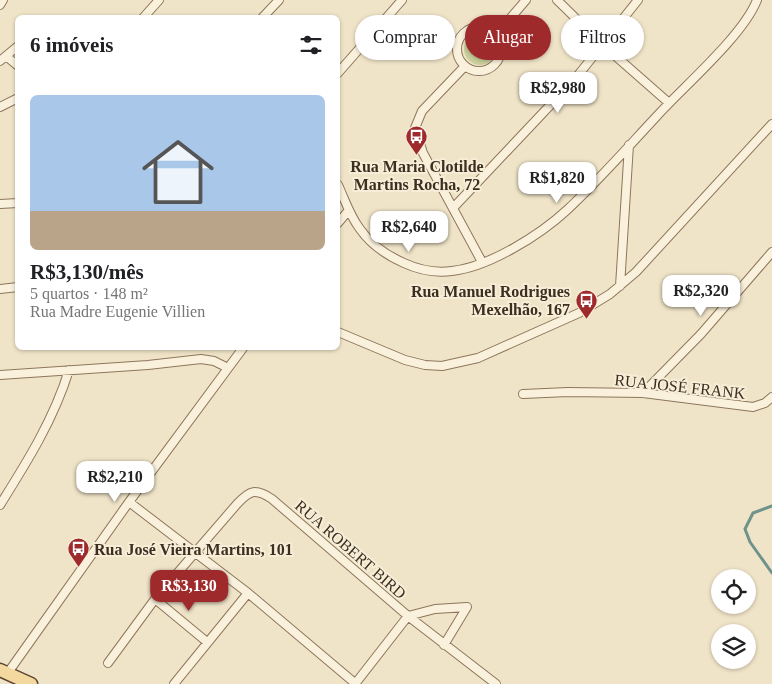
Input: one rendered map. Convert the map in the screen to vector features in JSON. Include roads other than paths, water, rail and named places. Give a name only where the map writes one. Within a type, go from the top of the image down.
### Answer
[{"type":"main road","points":[[4,672],[32,684]]},
{"type":"street","points":[[0,5],[3,0]]},
{"type":"street","points":[[146,15],[159,0]]},
{"type":"street","points":[[265,15],[279,0]]},
{"type":"street","points":[[340,71],[402,0]]},
{"type":"street","points":[[513,15],[526,0]]},
{"type":"street","points":[[557,0],[572,15]]},
{"type":"street","points":[[626,15],[638,0]]},
{"type":"street","points":[[340,190],[360,229],[374,244],[389,256],[414,268],[436,272],[453,271],[482,262],[504,252],[548,226],[567,210],[741,25],[757,0]]},
{"type":"street","points":[[465,33],[459,42],[457,51],[465,66],[474,71],[483,71],[492,68],[498,60]]},
{"type":"street","points":[[15,49],[3,59],[15,65]]},
{"type":"street","points":[[454,207],[575,80],[591,60]]},
{"type":"street","points":[[620,60],[669,103]]},
{"type":"street","points":[[465,66],[422,111],[415,128],[423,153],[454,207],[482,262]]},
{"type":"street","points":[[0,107],[15,100]]},
{"type":"street","points":[[340,333],[405,360],[425,365],[442,366],[458,364],[509,346],[572,316],[620,286],[636,272],[772,124]]},
{"type":"street","points":[[620,286],[629,145]]},
{"type":"street","points":[[0,204],[15,203]]},
{"type":"street","points":[[340,221],[349,210]]},
{"type":"street","points":[[643,393],[701,334],[772,252]]},
{"type":"street","points":[[0,289],[15,287]]},
{"type":"street","points":[[4,672],[242,350]]},
{"type":"street","points":[[0,375],[148,365],[201,359],[214,361],[228,368]]},
{"type":"street","points":[[0,505],[36,447],[58,400],[69,370]]},
{"type":"street","name":"RUA JOSÉ FRANK","points":[[523,394],[643,393],[753,407],[766,402],[772,397]]},
{"type":"street","name":"RUA ROBERT BIRD","points":[[108,663],[155,599],[247,494],[262,492],[408,616],[496,684]]},
{"type":"street","points":[[129,502],[248,593],[356,684],[408,616],[435,609],[467,607],[444,645]]},
{"type":"street","points":[[174,684],[248,593]]},
{"type":"street","points":[[155,599],[208,642]]},
{"type":"waterway","points":[[772,506],[753,513],[745,529],[750,542],[772,573]]},
{"type":"place","name":"Rua Maria Clotilde Martins Rocha, 72","points":[[417,156]]},
{"type":"place","name":"Rua Manuel Rodrigues Mexelhão, 167","points":[[586,319]]},
{"type":"place","name":"Rua José Vieira Martins, 101","points":[[78,568]]}]
